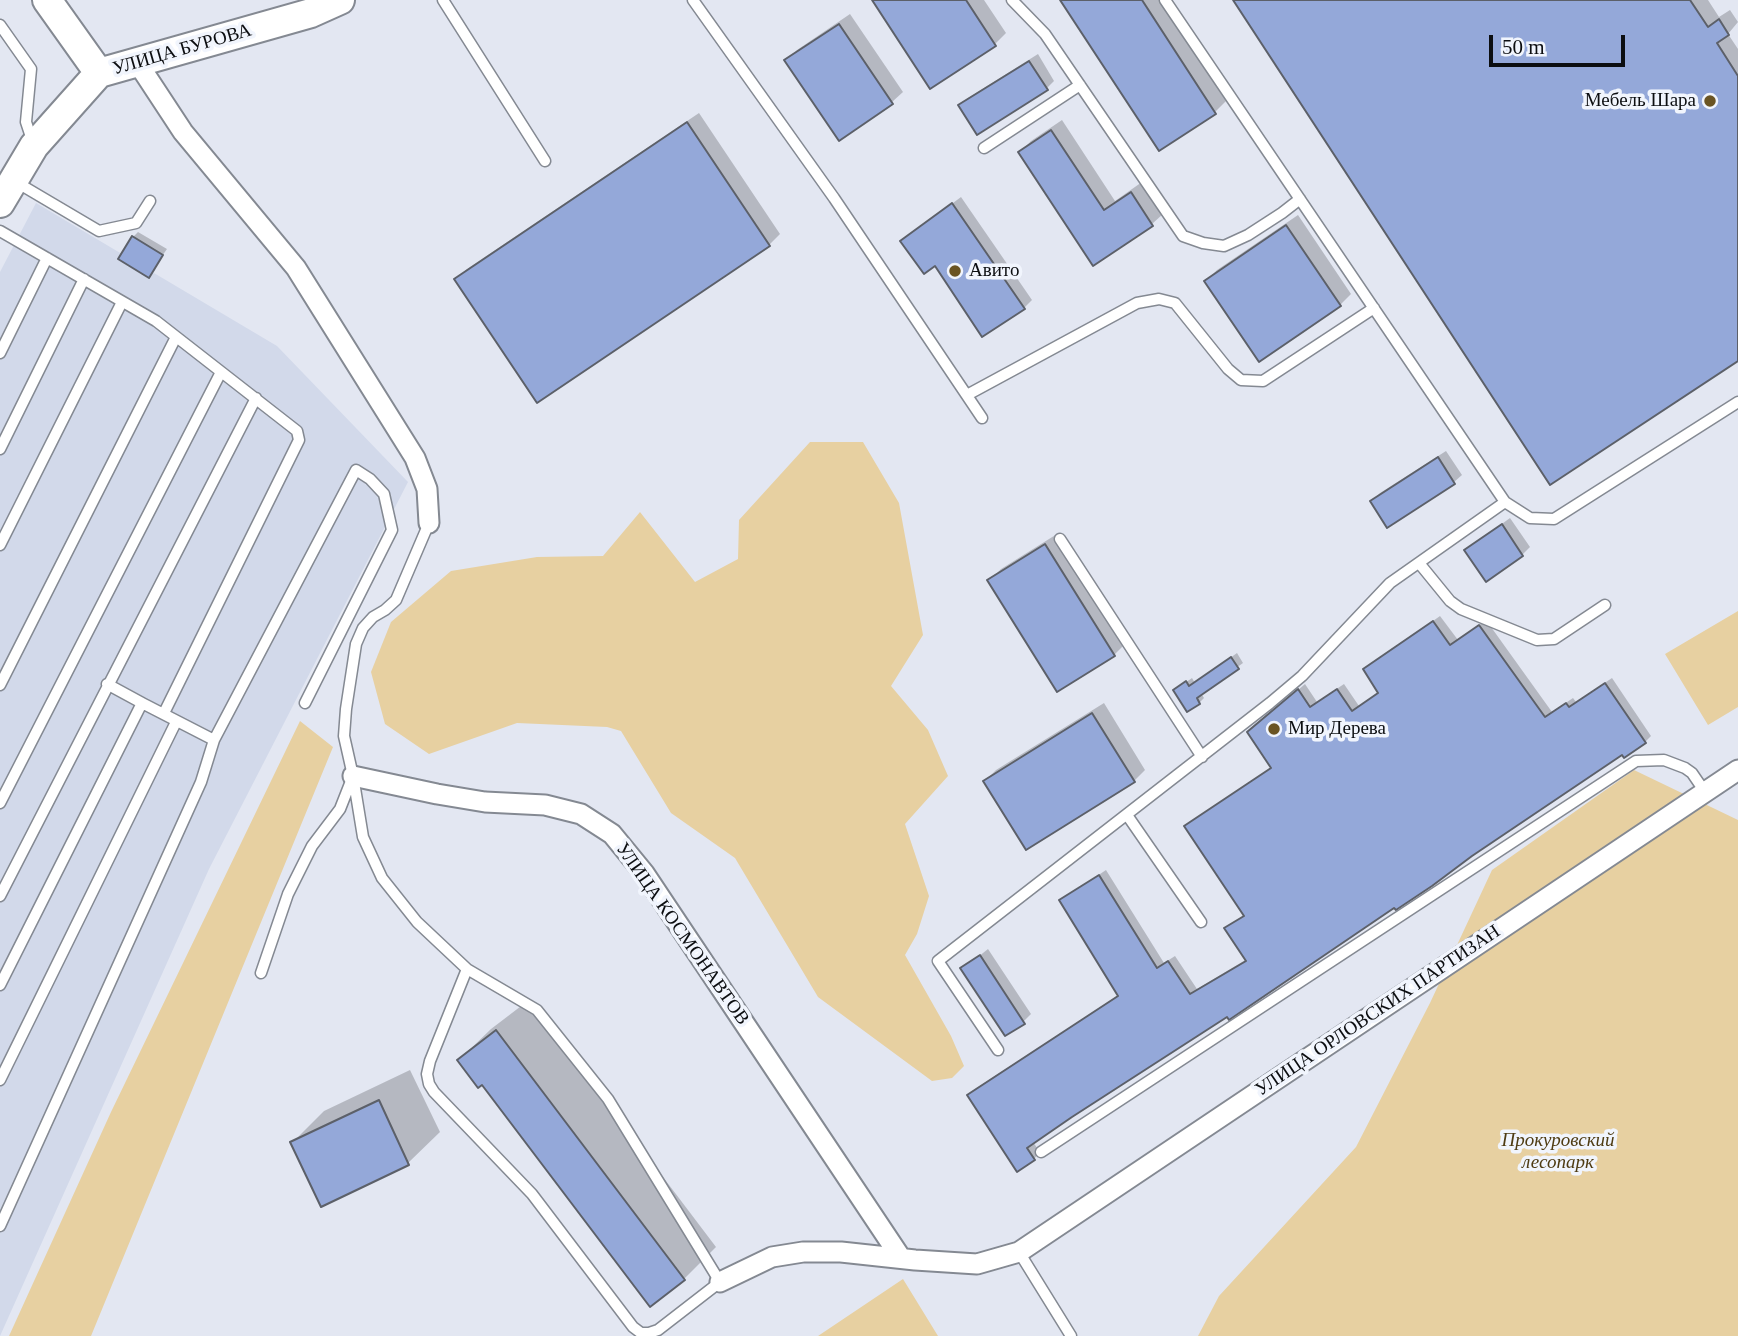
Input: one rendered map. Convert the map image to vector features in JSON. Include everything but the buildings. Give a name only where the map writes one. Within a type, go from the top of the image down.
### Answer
[{"type":"main road","points":[[47,0],[99,73]]},
{"type":"main road","name":"УЛИЦА БУРОВА","points":[[6,192],[34,146],[99,73],[311,13],[340,0]]},
{"type":"street","points":[[137,62],[183,132],[296,268],[415,458],[427,489],[429,523]]},
{"type":"street","name":"УЛИЦА ОРЛОВСКИХ ПАРТИЗАН","points":[[720,1282],[772,1257],[803,1252],[841,1252],[977,1264],[1018,1252],[1705,792],[1736,774]]},
{"type":"street","name":"УЛИЦА КОСМОНАВТОВ","points":[[353,776],[473,800],[545,805],[581,814],[612,834],[645,873],[901,1258]]},
{"type":"lane","points":[[443,0],[545,162]]},
{"type":"lane","points":[[693,0],[834,198],[982,418]]},
{"type":"lane","points":[[1012,0],[1045,34],[1182,236],[1224,246],[1248,235],[1300,199]]},
{"type":"lane","points":[[1165,0],[1505,502],[1530,518],[1554,519],[1738,402]]},
{"type":"lane","points":[[0,25],[31,69],[26,122],[34,146]]},
{"type":"lane","points":[[984,148],[1080,85]]},
{"type":"lane","points":[[6,192],[99,231],[136,223],[150,201]]},
{"type":"lane","points":[[0,231],[156,321],[297,431],[299,440],[164,713]]},
{"type":"lane","points":[[0,353],[47,258]]},
{"type":"lane","points":[[0,449],[84,279]]},
{"type":"lane","points":[[967,395],[1137,303],[1159,299],[1175,303],[1228,369],[1241,380],[1263,382],[1374,307]]},
{"type":"lane","points":[[0,545],[122,302]]},
{"type":"lane","points":[[0,685],[176,337]]},
{"type":"lane","points":[[0,803],[221,372]]},
{"type":"lane","points":[[0,896],[256,398]]},
{"type":"lane","points":[[0,1226],[4,1208],[201,782],[214,740],[356,470],[384,494],[392,530],[304,703]]},
{"type":"lane","points":[[998,1050],[938,961],[1202,757],[1302,676],[1390,583],[1505,502]]},
{"type":"lane","points":[[429,523],[396,600],[373,617],[363,628],[356,644],[344,736],[363,837],[382,878],[417,922],[467,969],[537,1010],[608,1099],[720,1282],[657,1330],[641,1333],[633,1327],[532,1194],[429,1084],[427,1074],[430,1061],[467,969]]},
{"type":"lane","points":[[1060,539],[1202,757]]},
{"type":"lane","points":[[1419,563],[1450,601],[1461,610],[1537,640],[1554,639],[1605,605]]},
{"type":"lane","points":[[107,684],[214,740]]},
{"type":"lane","points":[[0,985],[142,703]]},
{"type":"lane","points":[[0,1080],[176,722]]},
{"type":"lane","points":[[1041,1152],[1636,761],[1664,760],[1685,768],[1692,773],[1705,792]]},
{"type":"lane","points":[[261,972],[288,894],[312,846],[340,808],[353,776]]},
{"type":"lane","points":[[1127,815],[1201,922]]},
{"type":"lane","points":[[1018,1252],[1071,1336]]},
{"type":"shaded area","points":[[36,203],[277,346],[408,482],[209,869],[0,1336],[0,272]]},
{"type":"green space","points":[[810,442],[863,442],[899,503],[923,635],[891,686],[928,730],[948,776],[905,824],[929,896],[917,934],[905,955],[951,1036],[964,1066],[952,1078],[932,1081],[818,997],[735,858],[671,813],[621,731],[607,727],[517,723],[429,754],[385,724],[371,672],[391,622],[451,571],[537,557],[603,556],[640,512],[695,582],[738,559],[739,520]]},
{"type":"green space","points":[[1738,611],[1738,707],[1708,725],[1665,654]]},
{"type":"green space","points":[[300,721],[333,747],[91,1336],[9,1336],[111,1112]]},
{"type":"green space","name":"Прокуровский лесопарк","points":[[1634,770],[1738,820],[1738,1336],[1198,1336],[1219,1296],[1356,1147],[1430,1003],[1492,870]]},
{"type":"green space","points":[[903,1279],[938,1336],[818,1336]]},
{"type":"place","name":"Мебель Шара","points":[[1710,101]]},
{"type":"place","name":"Авито","points":[[955,271]]},
{"type":"place","name":"Мир Дерева","points":[[1274,729]]}]
